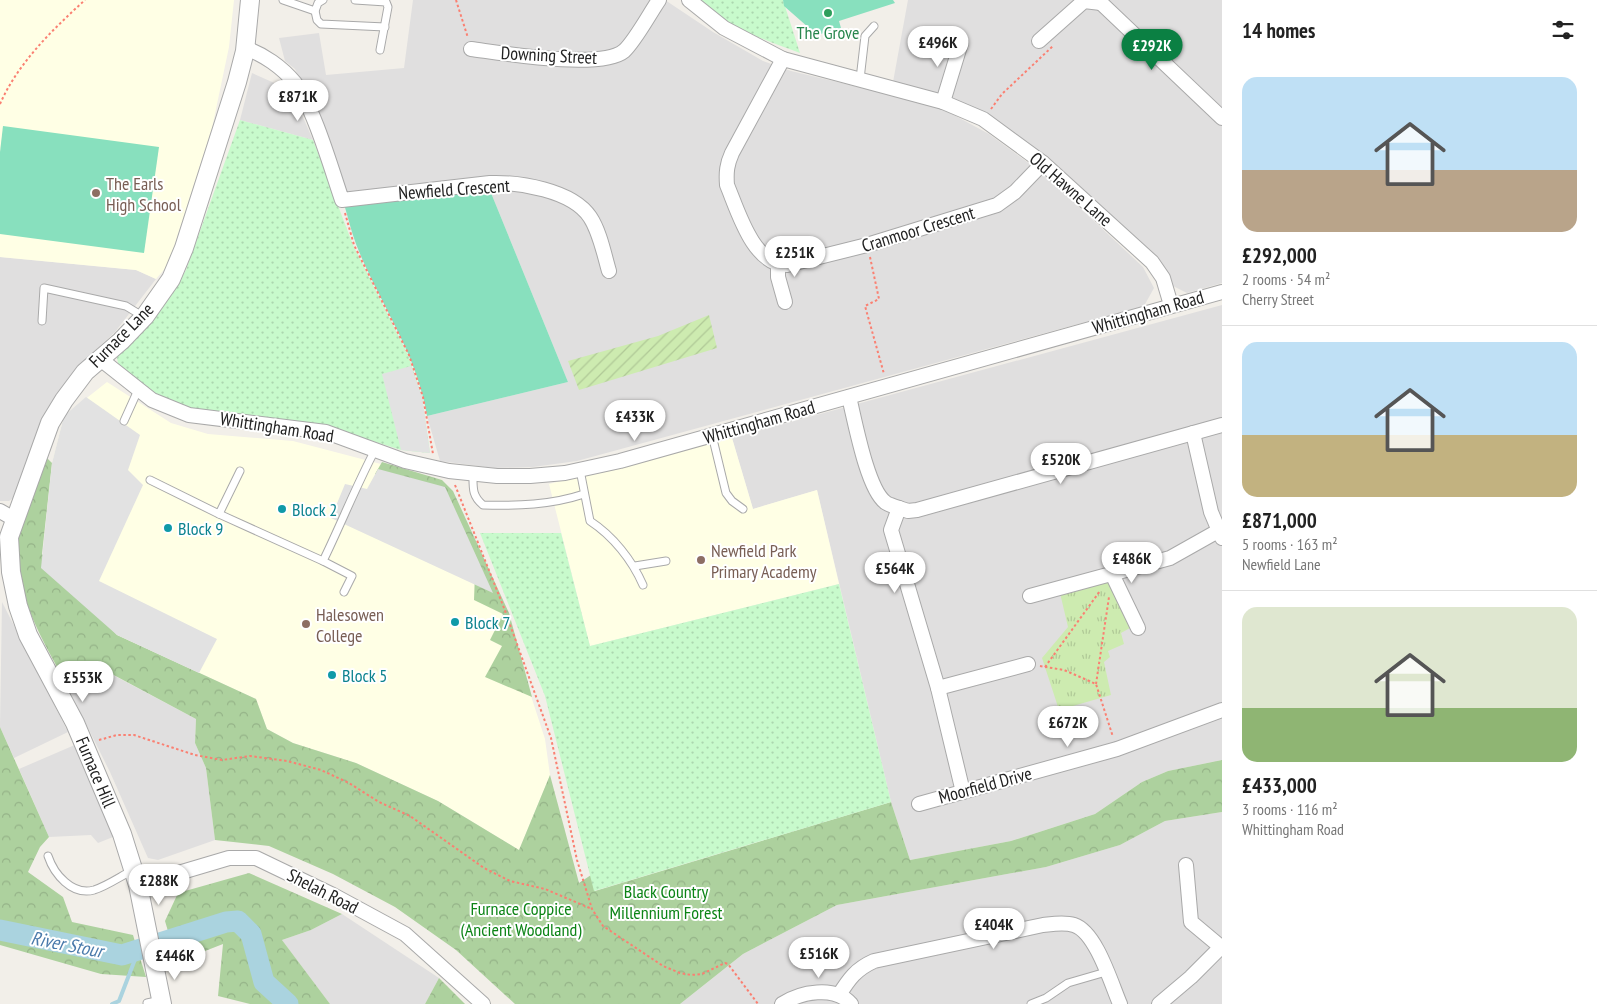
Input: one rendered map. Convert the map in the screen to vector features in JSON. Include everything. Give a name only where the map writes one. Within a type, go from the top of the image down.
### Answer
[{"type":"street","name":"Furnace Lane","points":[[7,515],[50,423],[84,372],[121,341],[144,317],[171,279],[184,248],[235,91],[245,48],[250,0]]},
{"type":"street","name":"Downing Street","points":[[471,49],[546,58],[586,60],[616,56],[625,50],[659,0]]},
{"type":"street","name":"Old Hawne Lane","points":[[688,0],[724,28],[783,59],[943,102],[983,120],[1043,163],[1152,262],[1162,278],[1171,305]]},
{"type":"street","points":[[1039,41],[1084,1],[1103,2],[1222,118]]},
{"type":"street","points":[[943,102],[961,43]]},
{"type":"street","points":[[245,48],[260,53],[294,82],[304,98],[323,144],[342,200]]},
{"type":"street","points":[[783,59],[729,159],[726,175],[727,185],[755,246],[778,265],[778,276],[785,302]]},
{"type":"street","name":"Cranmoor Crescent","points":[[778,265],[787,265],[867,245],[997,205],[1015,192],[1043,163]]},
{"type":"street","name":"Newfield Crescent","points":[[342,200],[506,182],[542,188],[565,198],[590,216],[609,271]]},
{"type":"street","name":"Whittingham Road","points":[[99,358],[152,400],[189,415],[326,432],[406,461],[443,469],[473,474],[530,476],[580,470],[712,436],[1222,292]]},
{"type":"street","points":[[848,397],[870,479],[886,504],[908,511],[1222,425]]},
{"type":"street","points":[[1030,596],[1170,558],[1220,534],[1211,512],[1193,433]]},
{"type":"street","points":[[899,508],[891,530],[938,688],[963,792]]},
{"type":"street","name":"Furnace Hill","points":[[7,515],[11,572],[18,606],[28,635],[85,745],[122,834],[136,877],[155,965],[157,1002]]},
{"type":"street","points":[[1112,574],[1138,628]]},
{"type":"street","points":[[938,688],[1028,664]]},
{"type":"street","name":"Moorfield Drive","points":[[919,804],[1117,749],[1222,710]]},
{"type":"street","name":"Shelah Road","points":[[136,877],[229,858],[256,858],[333,895],[405,934],[483,1004]]},
{"type":"street","points":[[1159,1004],[1190,978],[1222,947],[1190,922],[1186,864]]},
{"type":"street","points":[[839,996],[850,978],[861,967],[874,961],[1049,924],[1063,923],[1075,925],[1084,930],[1093,942],[1120,1004]]},
{"type":"street","points":[[782,1004],[809,993],[839,996],[851,1004]]},
{"type":"lane","points":[[283,0],[316,11]]},
{"type":"lane","points":[[323,0],[318,3],[316,11],[317,20],[321,24],[385,28]]},
{"type":"lane","points":[[355,0],[386,2],[388,8],[380,50]]},
{"type":"lane","points":[[860,79],[865,36],[874,26]]},
{"type":"lane","points":[[42,321],[44,288],[126,306],[144,317]]},
{"type":"lane","points":[[124,421],[138,390]]},
{"type":"lane","points":[[712,436],[726,493],[732,501],[743,509]]},
{"type":"lane","points":[[323,561],[356,487],[375,450]]},
{"type":"lane","points":[[580,470],[590,520],[601,528],[635,566],[644,585]]},
{"type":"lane","points":[[219,514],[240,471]]},
{"type":"lane","points":[[473,474],[475,499],[483,505],[540,503],[565,500],[584,494]]},
{"type":"lane","points":[[150,480],[352,576],[344,592]]},
{"type":"lane","points":[[635,566],[666,561]]},
{"type":"lane","points":[[48,856],[58,877],[82,891],[94,890],[136,877]]},
{"type":"lane","points":[[1031,1004],[1046,998],[1068,983],[1106,972]]},
{"type":"path","points":[[0,104],[9,83],[44,39],[85,0]]},
{"type":"path","points":[[456,0],[471,49]]},
{"type":"path","points":[[983,120],[1002,94],[1057,42]]},
{"type":"path","points":[[342,200],[354,245],[409,355],[443,469],[504,608],[550,738],[577,860],[592,909],[603,926],[654,961],[680,973],[691,976],[702,974],[725,963],[728,964],[758,1004]]},
{"type":"path","points":[[867,245],[879,299],[865,306],[887,386]]},
{"type":"path","points":[[1044,667],[1112,574]]},
{"type":"path","points":[[1112,574],[1096,684],[1117,749]]},
{"type":"path","points":[[1028,664],[1064,670],[1096,684]]},
{"type":"path","points":[[85,745],[117,735],[134,735],[195,755],[222,760],[250,756],[287,761],[321,770],[349,783],[378,802],[410,816],[493,873],[510,881],[545,889],[592,909]]},
{"type":"shaded area","name":"The Earls High School","points":[[0,0],[234,0],[229,47],[212,128],[168,265],[156,279],[136,270],[0,257]]},
{"type":"shaded area","points":[[413,0],[665,0],[713,32],[763,61],[791,71],[926,103],[952,114],[989,134],[1045,175],[1143,267],[1154,288],[1144,306],[577,461],[533,467],[494,468],[440,461],[427,416],[568,382],[489,188],[535,192],[539,181],[517,177],[481,178],[344,197],[307,94],[295,69],[285,61],[279,38],[319,33],[326,75],[404,68]]},
{"type":"shaded area","points":[[908,0],[1222,0],[1222,283],[1187,293],[1171,285],[1163,268],[1030,144],[986,114],[893,82]]},
{"type":"shaded area","points":[[252,73],[288,89],[295,99],[313,140],[240,120]]},
{"type":"shaded area","points":[[0,257],[136,270],[156,279],[115,332],[78,366],[42,421],[15,497],[9,501],[0,501]]},
{"type":"shaded area","points":[[1222,305],[1222,760],[1168,771],[1142,782],[1095,814],[1011,841],[910,860],[891,802],[817,490],[753,509],[732,438]]},
{"type":"shaded area","points":[[411,366],[422,397],[430,453],[401,450],[382,374]]},
{"type":"shaded area","name":"Halesowen College","points":[[107,382],[171,423],[208,434],[293,441],[442,480],[504,613],[545,739],[550,775],[519,850],[438,801],[356,763],[293,743],[267,729],[256,699],[117,635],[46,530],[52,463],[64,416]]},
{"type":"shaded area","points":[[86,397],[140,435],[128,470],[143,485],[99,581],[217,639],[199,673],[117,635],[41,568],[52,463],[64,416]]},
{"type":"shaded area","name":"Newfield Park Primary Academy","points":[[732,438],[753,509],[817,490],[839,584],[590,646],[549,484]]},
{"type":"shaded area","points":[[378,469],[445,487],[493,593],[331,518],[345,484],[367,489]]},
{"type":"shaded area","points":[[2,602],[68,732],[14,758],[0,727]]},
{"type":"shaded area","points":[[94,665],[196,719],[195,743],[206,768],[215,840],[158,860],[148,858],[110,772],[64,680]]},
{"type":"shaded area","points":[[77,744],[113,837],[98,843],[91,835],[49,837],[19,769]]},
{"type":"shaded area","points":[[1222,812],[1222,1004],[680,1004],[743,954],[837,905],[1046,867],[1120,845],[1165,821]]},
{"type":"shaded area","points":[[342,914],[439,978],[425,1004],[330,1004],[282,940],[311,930]]},
{"type":"green space","points":[[698,0],[783,0],[800,53],[734,25]]},
{"type":"green space","name":"The Grove","points":[[783,0],[893,0],[895,3],[839,21],[841,28],[817,35],[784,6]]},
{"type":"green space","points":[[240,120],[313,140],[353,245],[408,355],[422,397],[430,453],[401,450],[325,426],[191,409],[153,395],[119,368],[117,358],[121,348],[150,323],[172,294],[186,270]]},
{"type":"green space","points":[[3,126],[159,147],[144,253],[0,234],[0,152]]},
{"type":"green space","points":[[489,188],[568,382],[427,416],[415,371],[365,266],[344,204]]},
{"type":"green space","points":[[709,315],[717,348],[579,390],[568,361],[658,336]]},
{"type":"green space","name":"Furnace Coppice (Ancient Woodland)","points":[[46,457],[52,463],[42,554],[117,635],[256,699],[267,729],[293,743],[356,763],[438,801],[519,850],[550,775],[579,883],[591,875],[595,891],[891,802],[910,860],[1011,841],[1095,814],[1142,782],[1168,771],[1222,760],[1222,812],[1165,821],[1120,845],[1046,867],[837,905],[743,954],[680,1004],[515,1004],[456,950],[395,907],[333,874],[269,846],[215,840],[206,768],[195,743],[196,719],[95,665],[64,680],[39,633],[25,600],[18,566],[18,538]]},
{"type":"green space","points":[[382,462],[442,480],[453,491],[509,613],[532,697],[485,677],[502,646],[490,640],[503,614],[474,600],[475,573],[375,474]]},
{"type":"green space","points":[[480,533],[561,533],[590,646],[839,584],[891,802],[594,891],[545,696]]},
{"type":"green space","points":[[1113,580],[1130,628],[1121,633],[1124,644],[1108,651],[1110,657],[1104,662],[1111,695],[1059,710],[1042,658],[1068,627],[1060,593]]},
{"type":"green space","points":[[0,727],[49,837],[40,847],[28,872],[63,897],[72,922],[133,935],[146,977],[101,974],[0,945]]},
{"type":"green space","points":[[249,873],[342,914],[311,930],[282,940],[330,1004],[250,1004],[218,996],[223,944],[177,962],[165,921],[178,893]]},
{"type":"green space","points":[[439,978],[465,1004],[425,1004]]},
{"type":"waterway","name":"River Stour","points":[[0,930],[122,955],[226,922],[238,921],[251,934],[264,982],[288,1004]]},
{"type":"waterway","points":[[112,1004],[119,1001],[139,949]]},
{"type":"place","name":"The Grove","points":[[828,13]]},
{"type":"place","name":"The Earls High School","points":[[96,193]]},
{"type":"place","name":"Block 2","points":[[282,509]]},
{"type":"place","name":"Block 9","points":[[168,528]]},
{"type":"place","name":"Newfield Park Primary Academy","points":[[701,560]]},
{"type":"place","name":"Block 7","points":[[455,622]]},
{"type":"place","name":"Halesowen College","points":[[306,624]]},
{"type":"place","name":"Block 5","points":[[332,675]]},
{"type":"park label","name":"Black Country Millennium Forest","points":[[666,901]]}]
